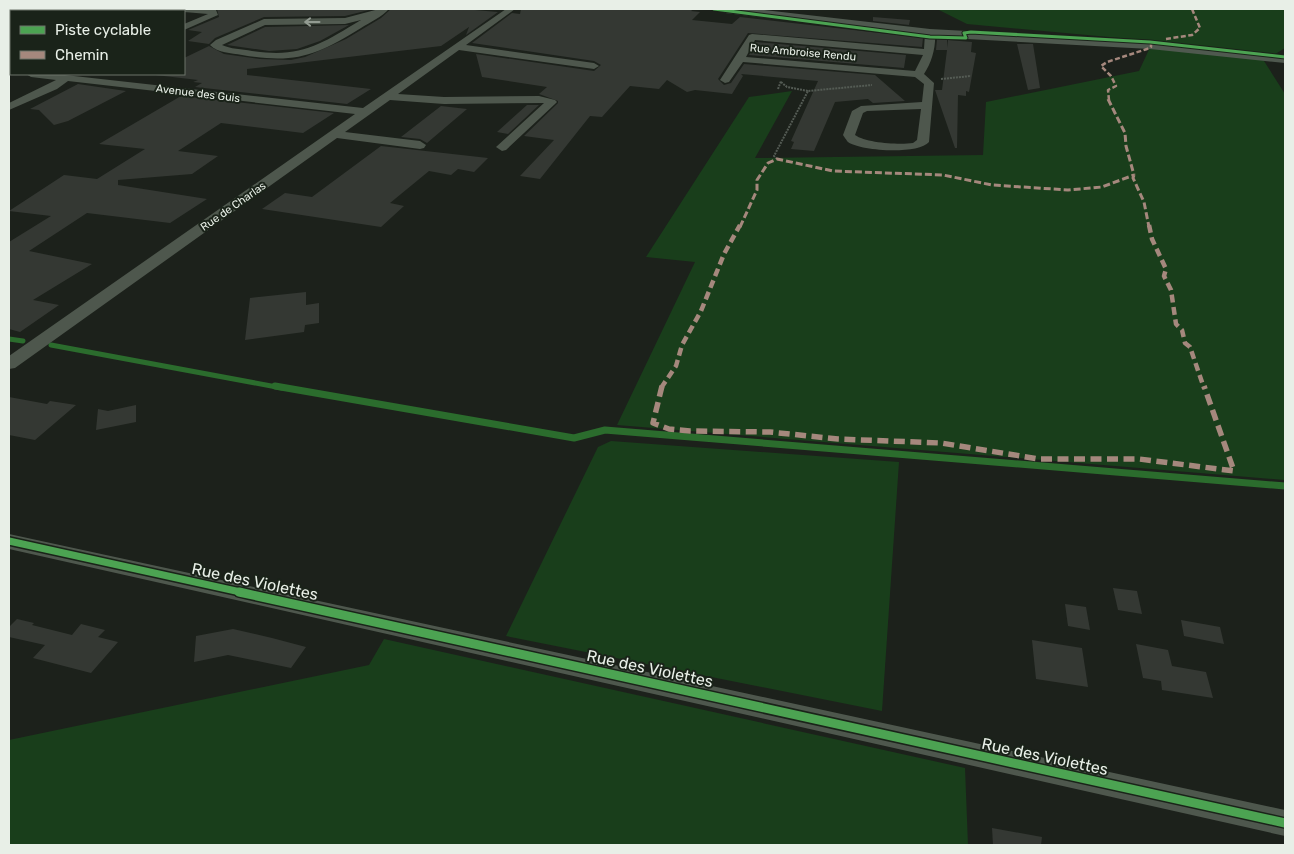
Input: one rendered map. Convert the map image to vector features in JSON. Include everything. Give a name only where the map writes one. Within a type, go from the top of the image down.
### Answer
[{"type":"main road","points":[[725,9],[930,33],[1150,44],[1285,60]]},
{"type":"street","points":[[184,9],[213,12],[214,15],[185,27]]},
{"type":"street","name":"Rue de Charlas","points":[[9,364],[511,9]]},
{"type":"street","points":[[349,24],[264,22],[216,45],[223,49],[242,52],[281,56],[298,55],[316,49],[349,24],[381,11]]},
{"type":"street","name":"Rue Ambroise Rendu","points":[[918,74],[740,59],[754,33],[927,52]]},
{"type":"street","points":[[927,105],[865,108],[858,111],[849,135],[852,139],[859,142],[907,148],[918,147],[923,142],[927,105],[929,83],[918,74],[923,70],[931,39],[930,33]]},
{"type":"street","points":[[457,47],[594,66]]},
{"type":"street","points":[[725,80],[740,59]]},
{"type":"street","name":"Avenue des Guis","points":[[39,75],[364,112]]},
{"type":"street","points":[[9,108],[53,86],[64,78],[74,75]]},
{"type":"street","points":[[387,96],[410,100],[548,100],[551,102],[502,147]]},
{"type":"street","points":[[334,134],[420,144]]},
{"type":"street","name":"Rue des Violettes","points":[[9,541],[1285,823]]},
{"type":"path","points":[[781,82],[787,87],[808,91]]},
{"type":"green space","points":[[937,9],[1285,9],[1285,48],[1264,61],[1285,94],[1285,480],[617,425],[695,262],[646,257],[749,97],[792,91],[755,158],[983,155],[986,102],[1139,71],[1153,41],[967,24]]},
{"type":"green space","points":[[611,441],[899,462],[882,711],[506,636],[598,447]]},
{"type":"green space","points":[[384,639],[965,768],[968,845],[9,845],[9,740],[369,665]]},
{"type":"building","points":[[217,9],[373,9],[345,16],[264,17],[215,38],[209,44],[188,41],[202,32],[188,30],[219,17]]},
{"type":"building","points":[[391,9],[463,9],[498,12],[466,35],[469,27],[441,46],[247,69],[247,75],[371,89],[347,104],[195,87],[202,83],[193,82],[198,80],[156,75],[185,75],[185,58],[209,46],[224,54],[260,59],[291,60],[305,57],[346,39],[381,18]]},
{"type":"building","points":[[521,9],[694,9],[691,11],[700,12],[692,20],[732,24],[740,17],[923,38],[922,47],[748,33],[718,79],[724,85],[731,83],[744,64],[875,75],[905,101],[873,103],[868,99],[835,102],[814,151],[791,149],[794,142],[791,141],[818,81],[741,74],[743,76],[732,94],[695,90],[687,92],[667,80],[659,89],[630,86],[602,117],[590,116],[540,179],[520,176],[554,140],[524,136],[558,101],[539,94],[547,87],[482,77],[476,54],[594,71],[601,65],[594,61],[472,43],[512,13],[520,14]]},
{"type":"building","points":[[873,17],[910,20],[909,25],[873,21]]},
{"type":"building","points":[[349,25],[320,41],[297,49],[269,51],[227,45],[265,27]]},
{"type":"building","points":[[937,39],[947,40],[947,48],[948,40],[972,42],[971,52],[976,53],[969,92],[966,91],[966,96],[958,95],[957,148],[955,148],[935,90],[942,90],[947,50],[936,50]]},
{"type":"building","points":[[756,42],[906,55],[904,68],[749,55]]},
{"type":"building","points":[[1017,44],[1033,44],[1040,88],[1028,90]]},
{"type":"building","points":[[78,84],[126,91],[68,121],[54,125],[39,110],[30,109]]},
{"type":"building","points":[[181,96],[334,113],[303,133],[221,123],[178,151],[218,156],[192,174],[118,180],[118,185],[207,199],[170,223],[87,213],[29,251],[92,264],[33,300],[59,305],[20,332],[9,329],[9,242],[51,216],[9,211],[64,175],[97,179],[145,149],[99,144]]},
{"type":"building","points":[[527,105],[539,105],[508,134],[497,132]]},
{"type":"building","points":[[441,106],[467,109],[427,143],[420,139],[401,137]]},
{"type":"building","points":[[381,146],[488,158],[474,172],[458,169],[451,175],[429,171],[390,203],[404,206],[381,227],[262,209],[285,193],[312,197]]},
{"type":"building","points":[[306,292],[306,305],[319,303],[319,323],[305,325],[304,332],[245,340],[250,298]]},
{"type":"building","points":[[9,397],[47,404],[50,401],[76,405],[35,440],[9,435]]},
{"type":"building","points":[[136,405],[136,422],[96,430],[98,409],[108,411]]},
{"type":"building","points":[[1113,588],[1137,591],[1142,614],[1118,610]]},
{"type":"building","points":[[1065,604],[1086,607],[1090,630],[1068,626]]},
{"type":"building","points":[[17,619],[34,623],[32,625],[72,635],[81,624],[105,630],[98,637],[118,642],[91,673],[33,658],[45,645],[9,637],[9,627]]},
{"type":"building","points":[[1181,620],[1220,627],[1224,644],[1184,636]]},
{"type":"building","points":[[233,629],[306,647],[291,668],[228,655],[194,662],[196,636]]},
{"type":"building","points":[[1032,640],[1082,648],[1088,687],[1036,679]]},
{"type":"building","points":[[1136,644],[1168,650],[1172,666],[1206,672],[1213,698],[1162,690],[1161,681],[1143,678]]},
{"type":"building","points":[[992,828],[1042,837],[1041,845],[993,845]]},
{"type":"waterway","points":[[9,339],[23,341]]},
{"type":"waterway","points":[[51,345],[282,388]]},
{"type":"waterway","points":[[275,386],[574,438],[605,430],[1285,486]]},
{"type":"marked path","points":[[1166,39],[1192,35],[1200,28],[1192,9]]},
{"type":"marked path","points":[[1134,175],[1133,178],[1144,202],[1152,239],[1166,269],[1164,276],[1171,290],[1176,324],[1182,330],[1185,343],[1190,347],[1234,471],[1139,459],[1039,459],[941,443],[838,439],[770,432],[690,431],[669,429],[653,423],[660,389],[676,366],[682,345],[701,311],[724,254],[749,210],[757,190],[757,180],[768,163],[777,159],[833,171],[943,175],[992,185],[1068,190],[1102,187],[1134,175],[1126,146],[1125,133],[1108,98],[1108,90],[1116,86],[1111,76],[1101,66],[1107,62],[1147,49],[1151,47],[1151,42]]},
{"type":"cycle path","points":[[714,9],[930,37],[966,38],[964,33],[971,32],[1150,42],[1285,57]]},
{"type":"cycle path","points":[[9,541],[1285,823]]}]
